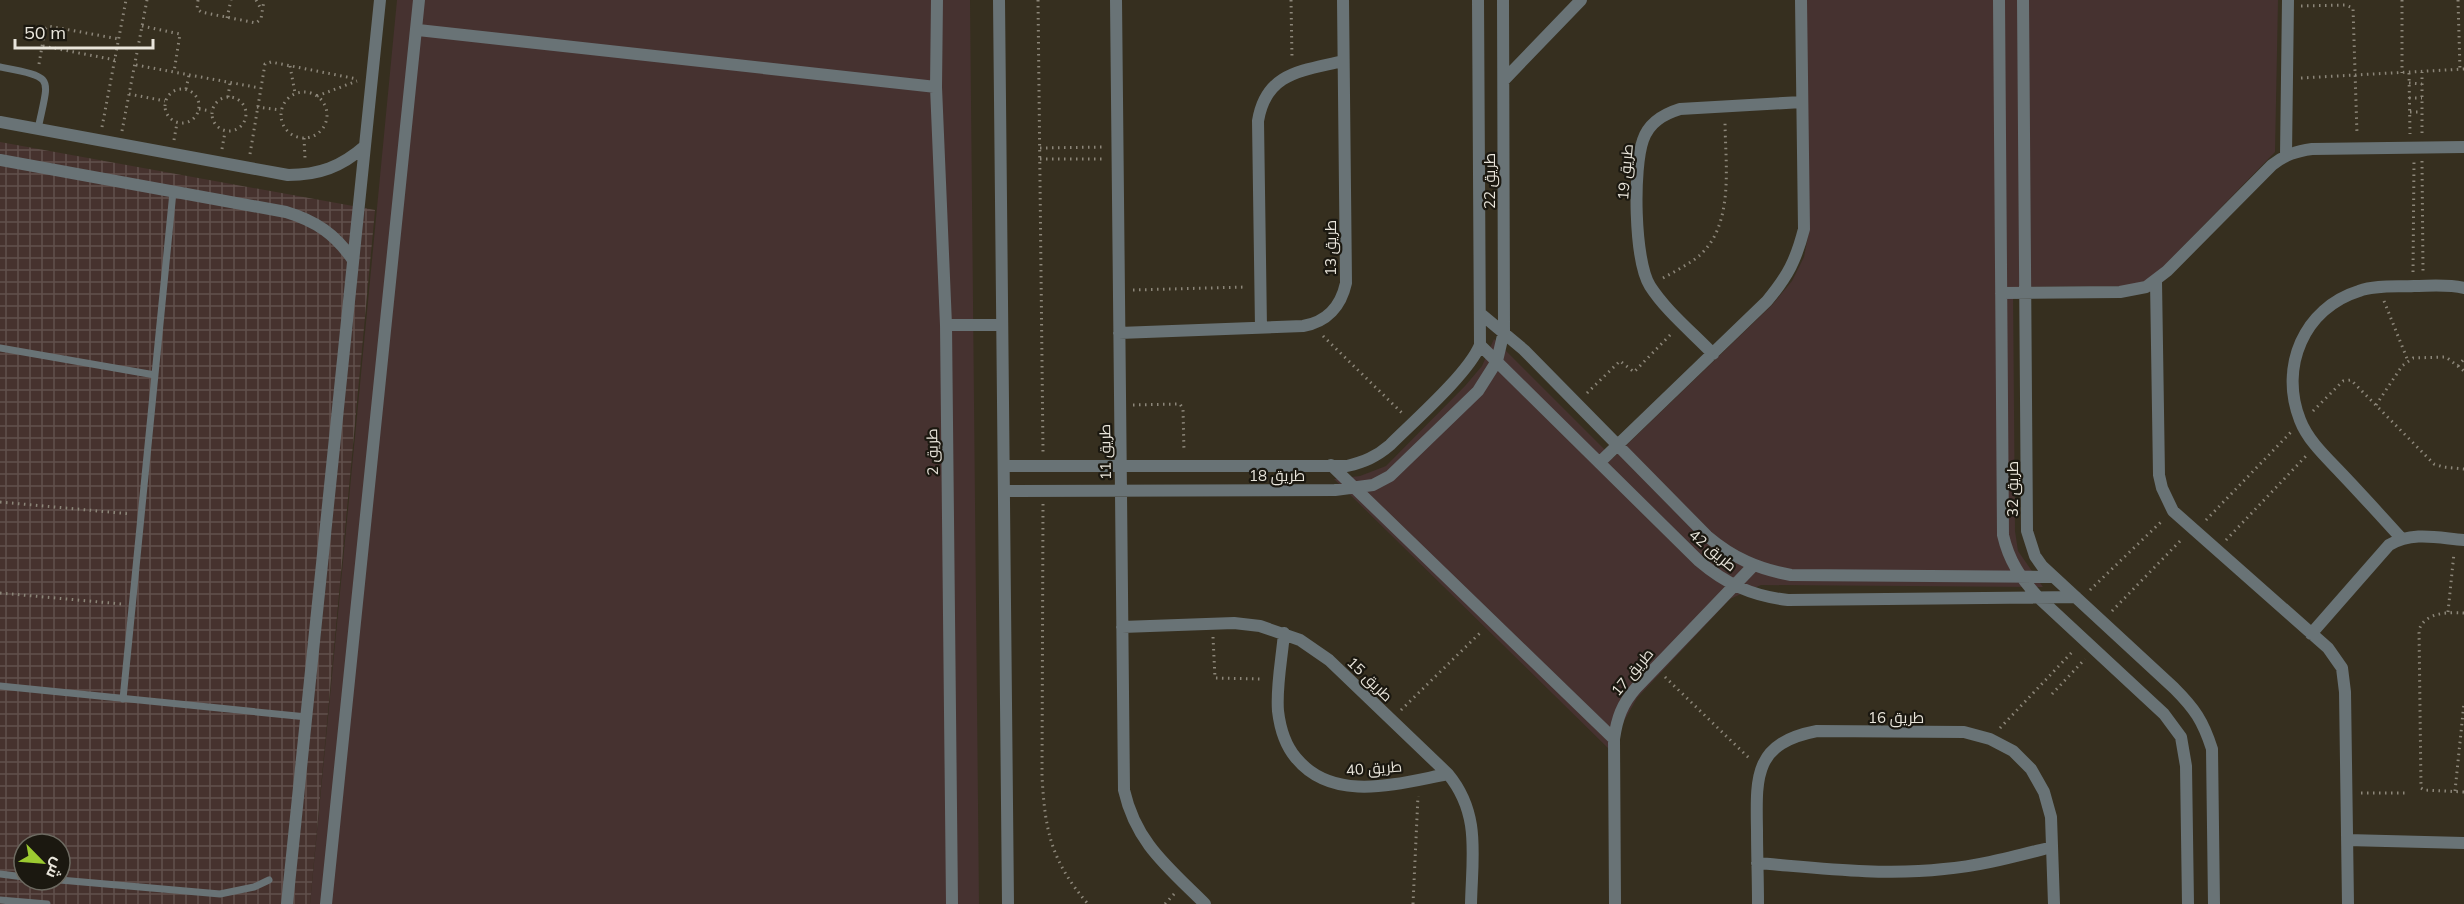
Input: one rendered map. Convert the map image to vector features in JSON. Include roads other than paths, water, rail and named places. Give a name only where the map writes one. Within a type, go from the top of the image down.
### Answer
[{"type":"street","points":[[287,904],[380,0]]},
{"type":"street","points":[[326,904],[418,30],[419,0]]},
{"type":"street","name":"طريق 2","points":[[937,0],[936,87],[946,325],[952,904]]},
{"type":"street","points":[[999,0],[1008,904]]},
{"type":"street","name":"طريق 11","points":[[1116,0],[1124,790],[1128,810],[1148,846],[1205,904]]},
{"type":"street","name":"طريق 13","points":[[1119,333],[1310,324],[1331,314],[1343,294],[1346,283],[1343,0]]},
{"type":"street","name":"طريق 22","points":[[1478,0],[1480,345]]},
{"type":"street","name":"طريق 22","points":[[1497,361],[1504,331],[1503,0]]},
{"type":"street","points":[[1504,80],[1581,0]]},
{"type":"street","points":[[1600,462],[1767,301],[1785,280],[1797,255],[1804,229],[1801,0]]},
{"type":"street","name":"طريق 32","points":[[1999,0],[2003,535],[2006,551],[2019,577],[2164,714],[2181,737],[2186,766],[2188,904]]},
{"type":"street","name":"طريق 32","points":[[2023,0],[2027,531],[2035,555],[2054,577],[2174,688],[2191,705],[2205,725],[2212,749],[2214,904]]},
{"type":"street","points":[[2286,155],[2288,3]]},
{"type":"street","points":[[418,30],[936,87]]},
{"type":"street","points":[[1261,327],[1258,121],[1261,105],[1268,91],[1280,80],[1292,74],[1343,61]]},
{"type":"street","name":"طريق 19","points":[[1713,354],[1650,286],[1642,270],[1637,218],[1643,139],[1651,124],[1664,114],[1680,109],[1802,102]]},
{"type":"street","points":[[0,122],[288,175],[306,175],[327,171],[348,161],[364,146]]},
{"type":"street","points":[[2001,293],[2120,292],[2146,286],[2156,281],[2272,165],[2286,155],[2312,149],[2464,147]]},
{"type":"street","points":[[0,160],[286,212],[306,218],[333,236],[353,260]]},
{"type":"street","points":[[2156,281],[2159,475],[2162,488],[2173,511],[2336,658],[2345,680],[2348,904]]},
{"type":"street","points":[[2401,538],[2316,446],[2301,422],[2294,400],[2294,367],[2303,335],[2316,317],[2329,305],[2344,296],[2378,287],[2464,288]]},
{"type":"street","name":"طريق 42","points":[[1481,314],[1504,331],[1707,536],[1721,548],[1753,566],[1791,575],[2054,577]]},
{"type":"street","points":[[946,325],[1002,325]]},
{"type":"street","name":"طريق 42","points":[[1480,345],[1700,561],[1734,586],[1768,598],[1788,600],[2038,597],[2078,599]]},
{"type":"street","name":"طريق 18","points":[[1004,466],[1347,466],[1363,463],[1377,456],[1412,423],[1464,370],[1480,345]]},
{"type":"street","name":"طريق 18","points":[[1004,491],[1355,488],[1373,485],[1398,469],[1478,391],[1491,375],[1497,361]]},
{"type":"street","points":[[1331,465],[1614,739]]},
{"type":"street","points":[[2312,634],[2389,545],[2401,538],[2414,535],[2459,540]]},
{"type":"street","name":"طريق 17","points":[[1615,904],[1614,739],[1617,719],[1624,702],[1655,667],[1753,566]]},
{"type":"street","name":"طريق 15","points":[[1122,627],[1212,624],[1260,626],[1284,633],[1308,644],[1329,660],[1458,786],[1471,815],[1473,831],[1471,904]]},
{"type":"street","name":"طريق 40","points":[[1284,633],[1278,710],[1281,731],[1290,751],[1304,767],[1322,779],[1342,786],[1366,786],[1448,774]]},
{"type":"street","name":"طريق 16","points":[[1758,904],[1756,784],[1761,769],[1777,746],[1796,735],[1817,731],[1964,732],[1990,739],[2013,751],[2025,763],[2044,792],[2051,817],[2054,904]]},
{"type":"street","points":[[2347,840],[2464,843]]},
{"type":"street","points":[[1757,863],[1891,872],[1944,869],[1998,861],[2052,847]]},
{"type":"lane","points":[[0,67],[37,74],[43,78],[46,84],[38,129]]},
{"type":"lane","points":[[123,699],[173,192]]},
{"type":"lane","points":[[0,348],[155,375]]},
{"type":"lane","points":[[0,686],[307,717]]},
{"type":"lane","points":[[72,881],[219,894],[254,887],[269,880]]},
{"type":"lane","points":[[0,900],[46,904]]}]
